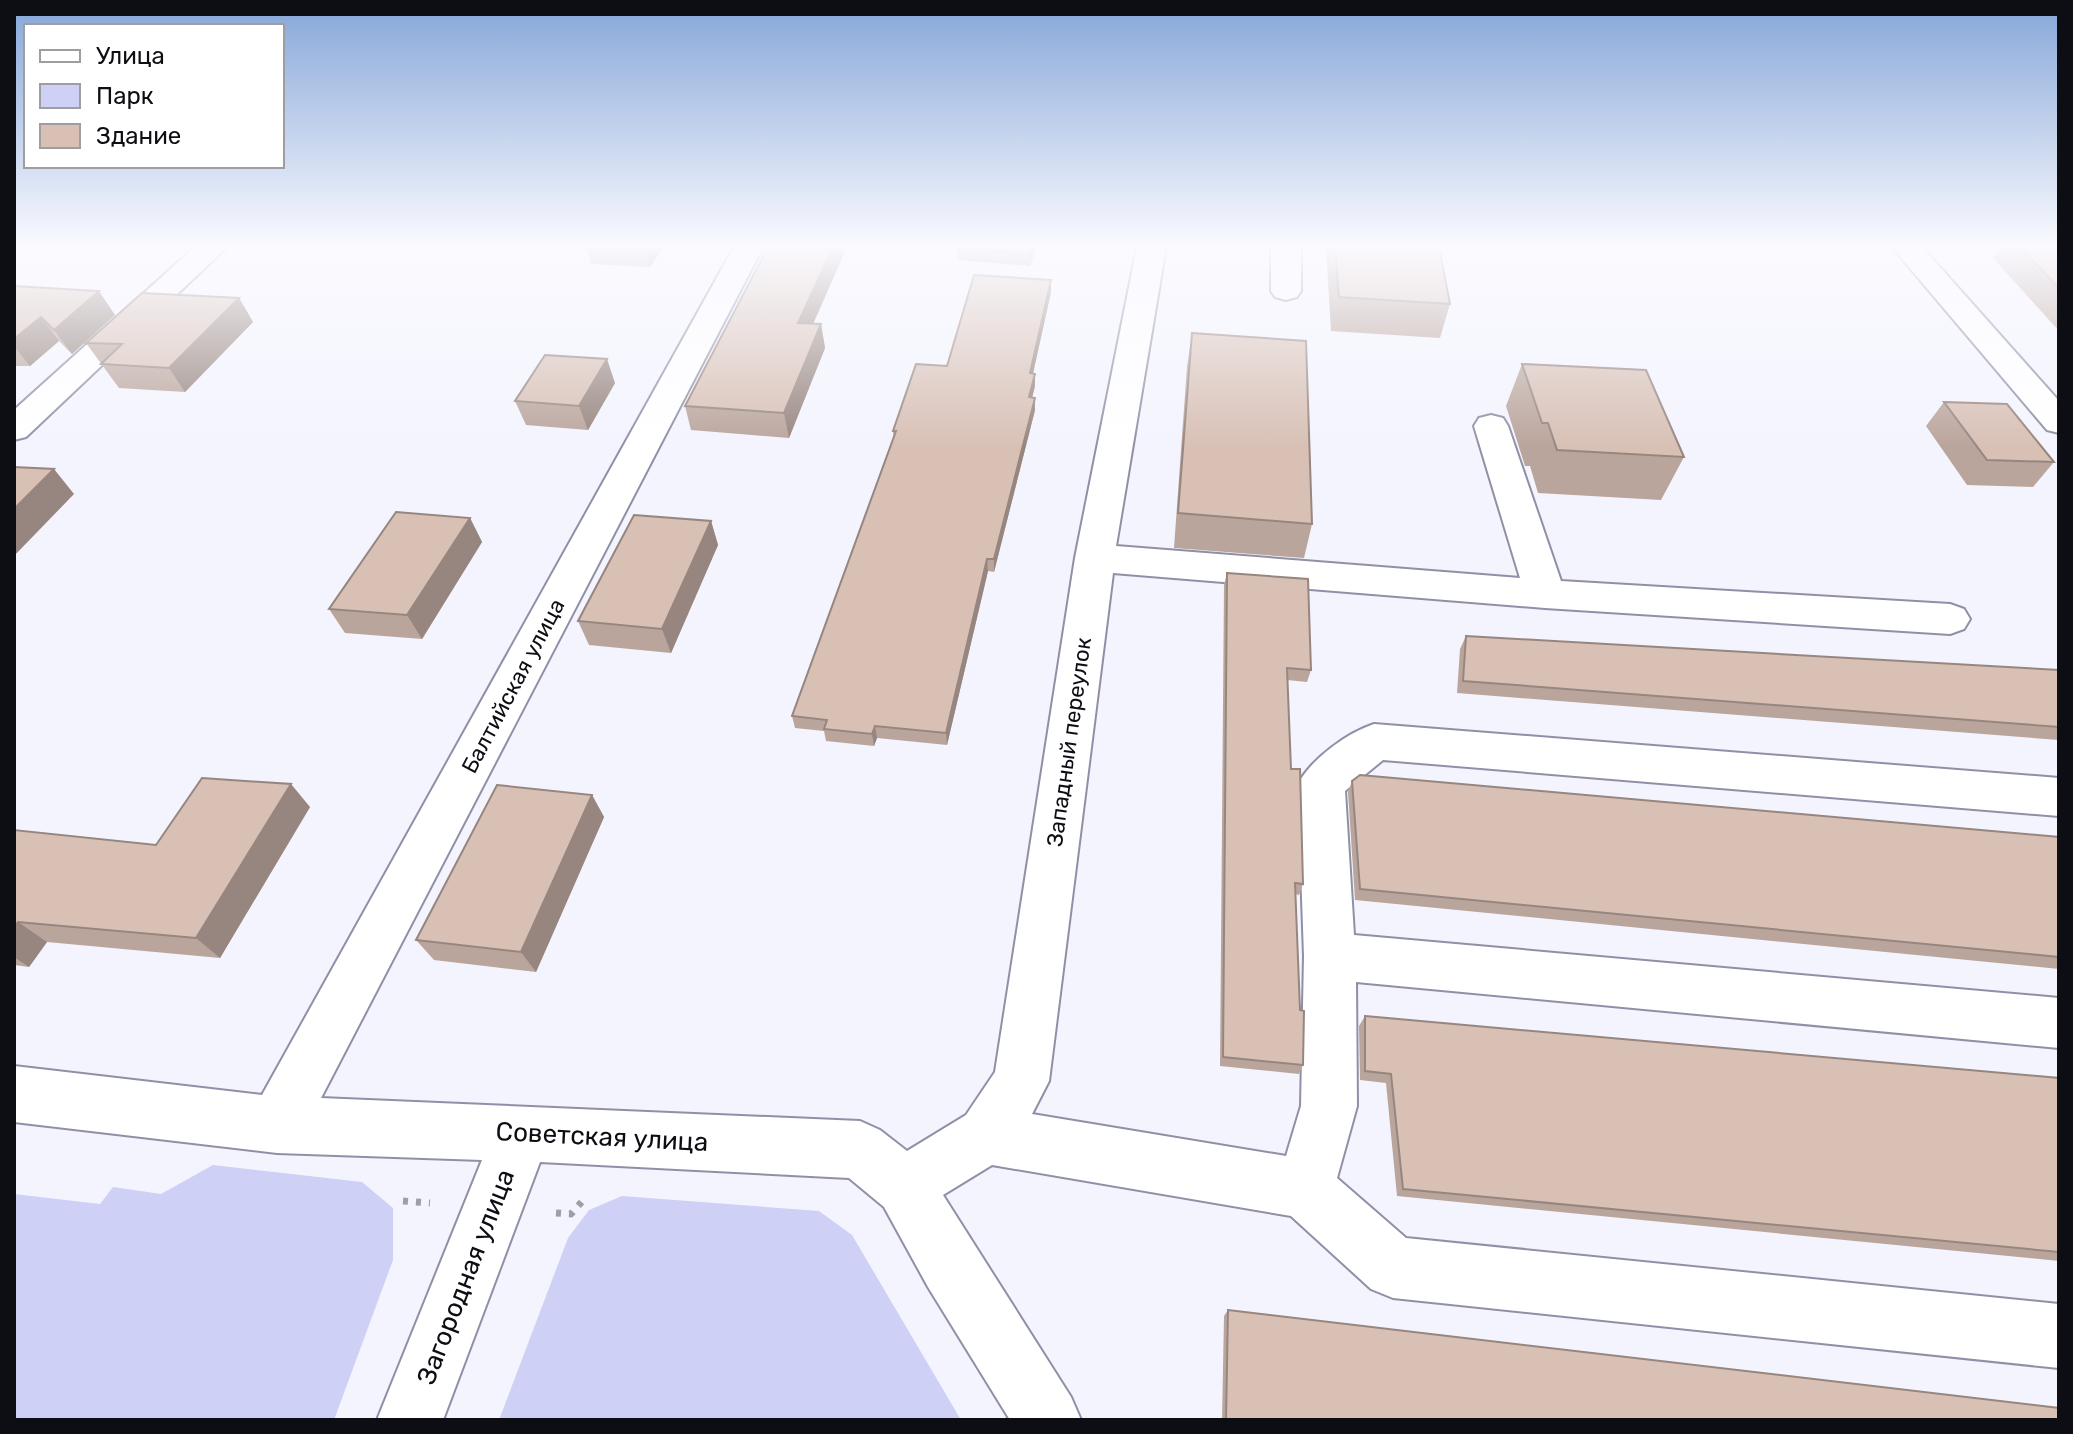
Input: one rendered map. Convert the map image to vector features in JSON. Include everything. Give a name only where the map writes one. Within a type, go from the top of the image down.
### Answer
[{"type":"street","points":[[14,429],[139,314]]},
{"type":"street","name":"Балтийская улица","points":[[277,1125],[712,314]]},
{"type":"street","name":"Западный переулок","points":[[905,1186],[986,1135],[1021,1081],[1095,558],[1140,314]]},
{"type":"street","points":[[1965,314],[2059,422]]},
{"type":"street","points":[[1491,426],[1545,594]]},
{"type":"street","points":[[1095,558],[1545,594],[1950,619]]},
{"type":"street","points":[[1305,1189],[1329,1106],[1330,956],[1321,784],[1374,742],[2059,797]]},
{"type":"street","points":[[1330,956],[2059,1023]]},
{"type":"street","name":"Советская улица","points":[[14,1094],[277,1125],[522,1133],[860,1150],[905,1186],[950,1265],[1048,1420]]},
{"type":"street","name":"Загородная улица","points":[[410,1420],[522,1133]]},
{"type":"street","points":[[986,1135],[1305,1189],[1393,1267],[2059,1336]]},
{"type":"green space","points":[[213,1165],[362,1182],[393,1208],[393,1260],[334,1420],[14,1420],[14,1194],[100,1204],[113,1187],[161,1194]]},
{"type":"green space","points":[[622,1196],[819,1211],[852,1235],[961,1420],[499,1420],[568,1238],[589,1210]]},
{"type":"building","points":[[14,314],[73,314],[54,330],[41,317],[14,339]]},
{"type":"building","points":[[119,314],[223,314],[169,368],[101,364],[122,344],[86,343]]},
{"type":"building","points":[[733,314],[802,314],[798,323],[821,324],[784,413],[685,406]]},
{"type":"building","points":[[962,314],[1043,314],[1030,373],[1035,374],[1029,397],[1035,398],[994,559],[987,559],[946,733],[875,726],[872,734],[824,729],[827,720],[792,716],[896,431],[893,431],[916,364],[947,366]]},
{"type":"building","points":[[1192,333],[1306,341],[1312,524],[1178,513]]},
{"type":"building","points":[[545,355],[607,359],[579,406],[515,401]]},
{"type":"building","points":[[1522,364],[1646,370],[1684,457],[1557,450],[1548,423],[1542,423]]},
{"type":"building","points":[[1944,402],[2007,404],[2054,462],[1987,460]]},
{"type":"building","points":[[14,467],[54,469],[14,509]]},
{"type":"building","points":[[396,512],[470,518],[407,615],[329,609]]},
{"type":"building","points":[[634,515],[711,521],[662,629],[578,621]]},
{"type":"building","points":[[1227,573],[1308,579],[1311,670],[1287,668],[1291,769],[1300,769],[1303,884],[1295,883],[1300,1010],[1304,1011],[1303,1065],[1223,1057]]},
{"type":"building","points":[[1466,636],[2059,670],[2059,727],[1463,681]]},
{"type":"building","points":[[1360,775],[2059,837],[2059,957],[1360,889],[1352,781]]},
{"type":"building","points":[[202,778],[291,784],[196,938],[18,922],[14,927],[14,830],[156,845]]},
{"type":"building","points":[[497,785],[592,795],[521,952],[416,940]]},
{"type":"building","points":[[1365,1016],[2059,1078],[2059,1252],[1403,1189],[1391,1074],[1365,1071]]},
{"type":"building","points":[[1228,1310],[2059,1408],[2059,1420],[1226,1420]]}]
